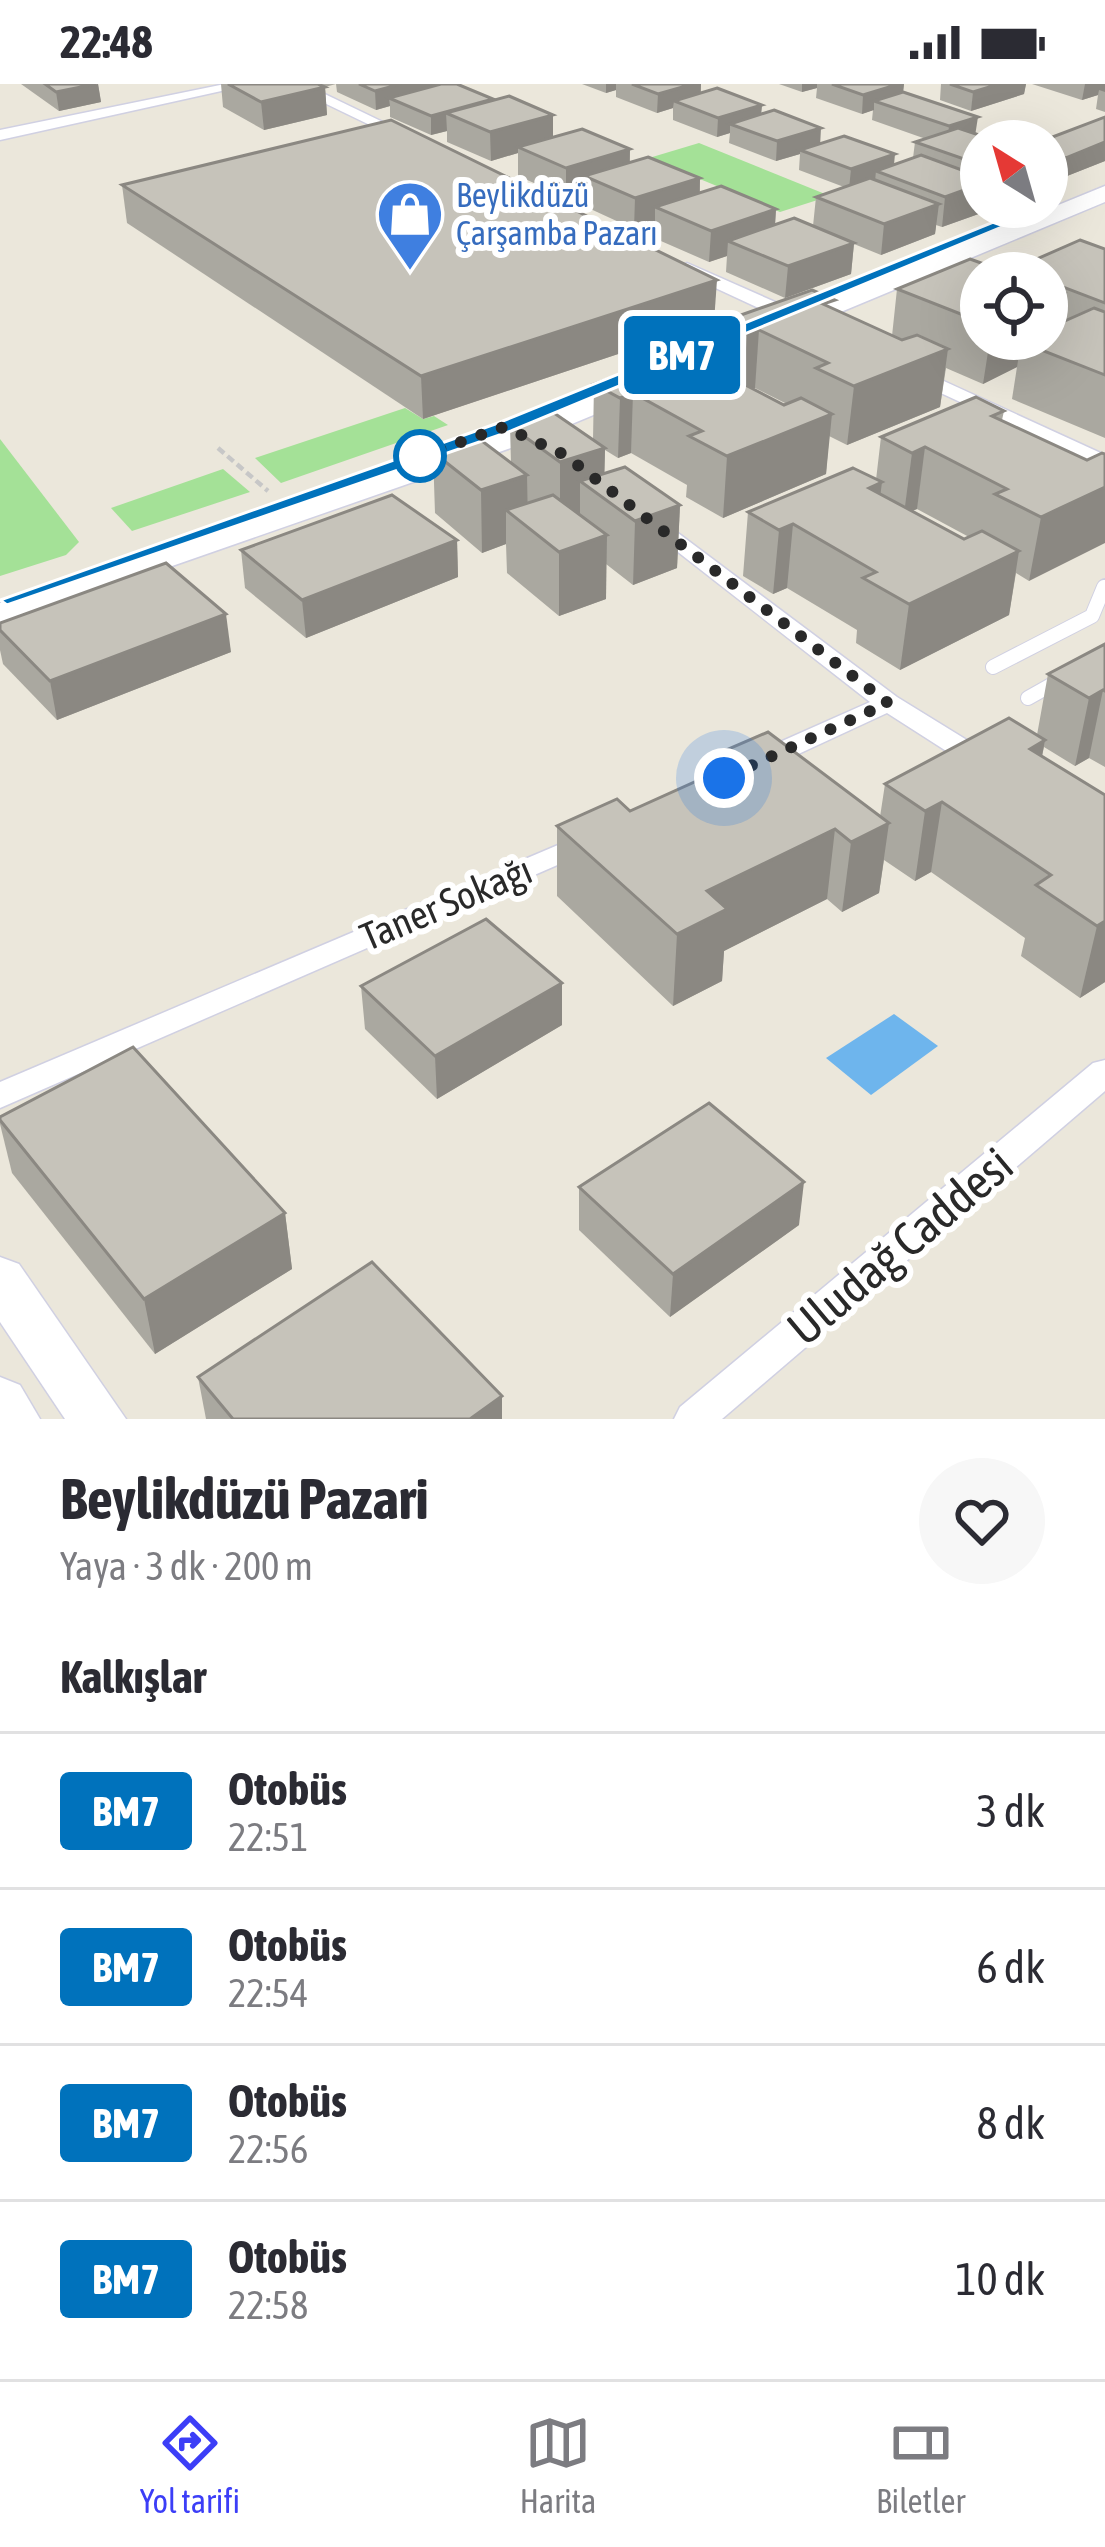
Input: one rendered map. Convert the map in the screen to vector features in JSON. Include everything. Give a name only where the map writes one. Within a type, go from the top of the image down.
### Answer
[{"type":"main road","points":[[1068,196],[1105,181]]},
{"type":"main road","points":[[0,600],[123,566],[524,436],[1105,193]]},
{"type":"main road","points":[[803,322],[999,228]]},
{"type":"main road","points":[[0,615],[123,566]]},
{"type":"main road","points":[[0,1280],[97,1419]]},
{"type":"main road","points":[[0,1402],[11,1419]]},
{"type":"street","points":[[0,135],[246,84]]},
{"type":"street","points":[[292,84],[427,147]]},
{"type":"street","points":[[661,256],[803,322]]},
{"type":"street","points":[[887,361],[1105,463]]},
{"type":"street","points":[[624,499],[888,703],[1006,776]]},
{"type":"street","points":[[724,778],[888,703]]},
{"type":"street","name":"Taner Sokağı","points":[[0,1096],[622,826]]},
{"type":"street","name":"Uludağ Caddesi","points":[[694,1419],[1105,1072]]},
{"type":"lane","points":[[993,667],[1092,616],[1105,585]]},
{"type":"lane","points":[[1028,698],[1066,676]]},
{"type":"path","points":[[218,448],[271,494]]},
{"type":"green space","points":[[699,143],[830,196],[780,212],[649,158]]},
{"type":"green space","points":[[405,408],[423,419],[434,416],[448,425],[281,483],[255,458]]},
{"type":"green space","points":[[0,439],[79,542],[66,555],[0,576]]},
{"type":"green space","points":[[223,469],[250,492],[132,531],[111,508]]},
{"type":"water","points":[[894,1014],[938,1046],[871,1095],[826,1058]]},
{"type":"building","points":[[45,84],[96,84],[56,92]]},
{"type":"building","points":[[228,84],[318,84],[325,87],[261,102]]},
{"type":"building","points":[[359,84],[401,84],[375,91]]},
{"type":"building","points":[[457,84],[493,99],[431,116],[389,98]]},
{"type":"building","points":[[632,84],[693,84],[658,94]]},
{"type":"building","points":[[832,84],[899,84],[863,95]]},
{"type":"building","points":[[950,84],[999,84],[973,92]]},
{"type":"building","points":[[717,88],[762,105],[718,118],[674,101]]},
{"type":"building","points":[[903,92],[978,117],[949,126],[874,101]]},
{"type":"building","points":[[509,96],[553,115],[490,132],[446,113]]},
{"type":"building","points":[[774,110],[821,128],[777,141],[730,124]]},
{"type":"building","points":[[1105,117],[1105,142],[1068,157],[1068,131]]},
{"type":"building","name":"Beylikdüzü Çarşamba Pazarı","points":[[391,120],[717,280],[421,376],[122,185]]},
{"type":"building","points":[[582,129],[630,149],[566,168],[518,147]]},
{"type":"building","points":[[960,129],[960,158],[915,142]]},
{"type":"building","points":[[844,136],[895,154],[851,169],[800,150]]},
{"type":"building","points":[[921,155],[960,169],[960,192],[945,197],[876,171]]},
{"type":"building","points":[[648,157],[700,178],[635,198],[584,176]]},
{"type":"building","points":[[870,178],[939,204],[884,224],[816,197]]},
{"type":"building","points":[[721,186],[776,209],[711,231],[655,207]]},
{"type":"building","points":[[794,218],[854,243],[788,266],[728,241]]},
{"type":"building","points":[[1080,240],[1105,249],[1105,303],[1068,289],[1068,252],[1053,252]]},
{"type":"building","points":[[960,263],[960,314],[897,289]]},
{"type":"building","points":[[812,290],[835,300],[823,304],[902,340],[917,335],[948,349],[854,386],[816,368],[828,363],[759,330],[747,334],[721,322]]},
{"type":"building","points":[[1094,308],[1105,312],[1105,375],[1067,360],[1068,320]]},
{"type":"building","points":[[694,348],[717,360],[705,364],[784,405],[801,398],[832,414],[727,456],[689,436],[702,431],[633,393],[620,398],[594,384]]},
{"type":"building","points":[[976,397],[1004,411],[992,416],[1087,460],[1105,454],[1105,487],[1041,517],[995,494],[1007,489],[925,447],[912,453],[881,437]]},
{"type":"building","points":[[554,413],[605,448],[560,462],[510,426]]},
{"type":"building","points":[[478,438],[527,475],[481,490],[433,452]]},
{"type":"building","points":[[625,467],[680,505],[635,521],[580,481]]},
{"type":"building","points":[[853,468],[882,482],[869,488],[964,539],[982,531],[1019,551],[909,604],[863,578],[876,572],[793,524],[779,530],[748,512]]},
{"type":"building","points":[[392,495],[457,540],[302,600],[241,550]]},
{"type":"building","points":[[553,495],[607,535],[559,552],[506,510]]},
{"type":"building","points":[[166,563],[226,614],[50,681],[0,630],[0,623]]},
{"type":"building","points":[[1105,644],[1105,691],[1089,698],[1048,674]]},
{"type":"building","points":[[1009,718],[1045,740],[1030,749],[1105,795],[1105,921],[1097,926],[1036,885],[1051,875],[942,802],[925,811],[885,784]]},
{"type":"building","points":[[768,732],[889,823],[851,842],[835,829],[707,891],[727,909],[677,934],[557,826],[617,799],[630,811],[741,761],[726,750]]},
{"type":"building","points":[[486,919],[562,983],[435,1056],[361,986]]},
{"type":"building","points":[[133,1047],[285,1213],[144,1299],[0,1120]]},
{"type":"building","points":[[709,1103],[804,1182],[673,1274],[579,1187]]},
{"type":"building","points":[[372,1262],[502,1396],[470,1419],[233,1419],[198,1377]]},
{"type":"bus line","name":"BM7","points":[[0,600],[504,427],[992,228]]},
{"type":"place","name":"Beylikdüzü Çarşamba Pazarı","points":[[410,273]]},
{"type":"route","points":[[420,456],[504,427],[563,454],[888,703],[724,778]]}]
